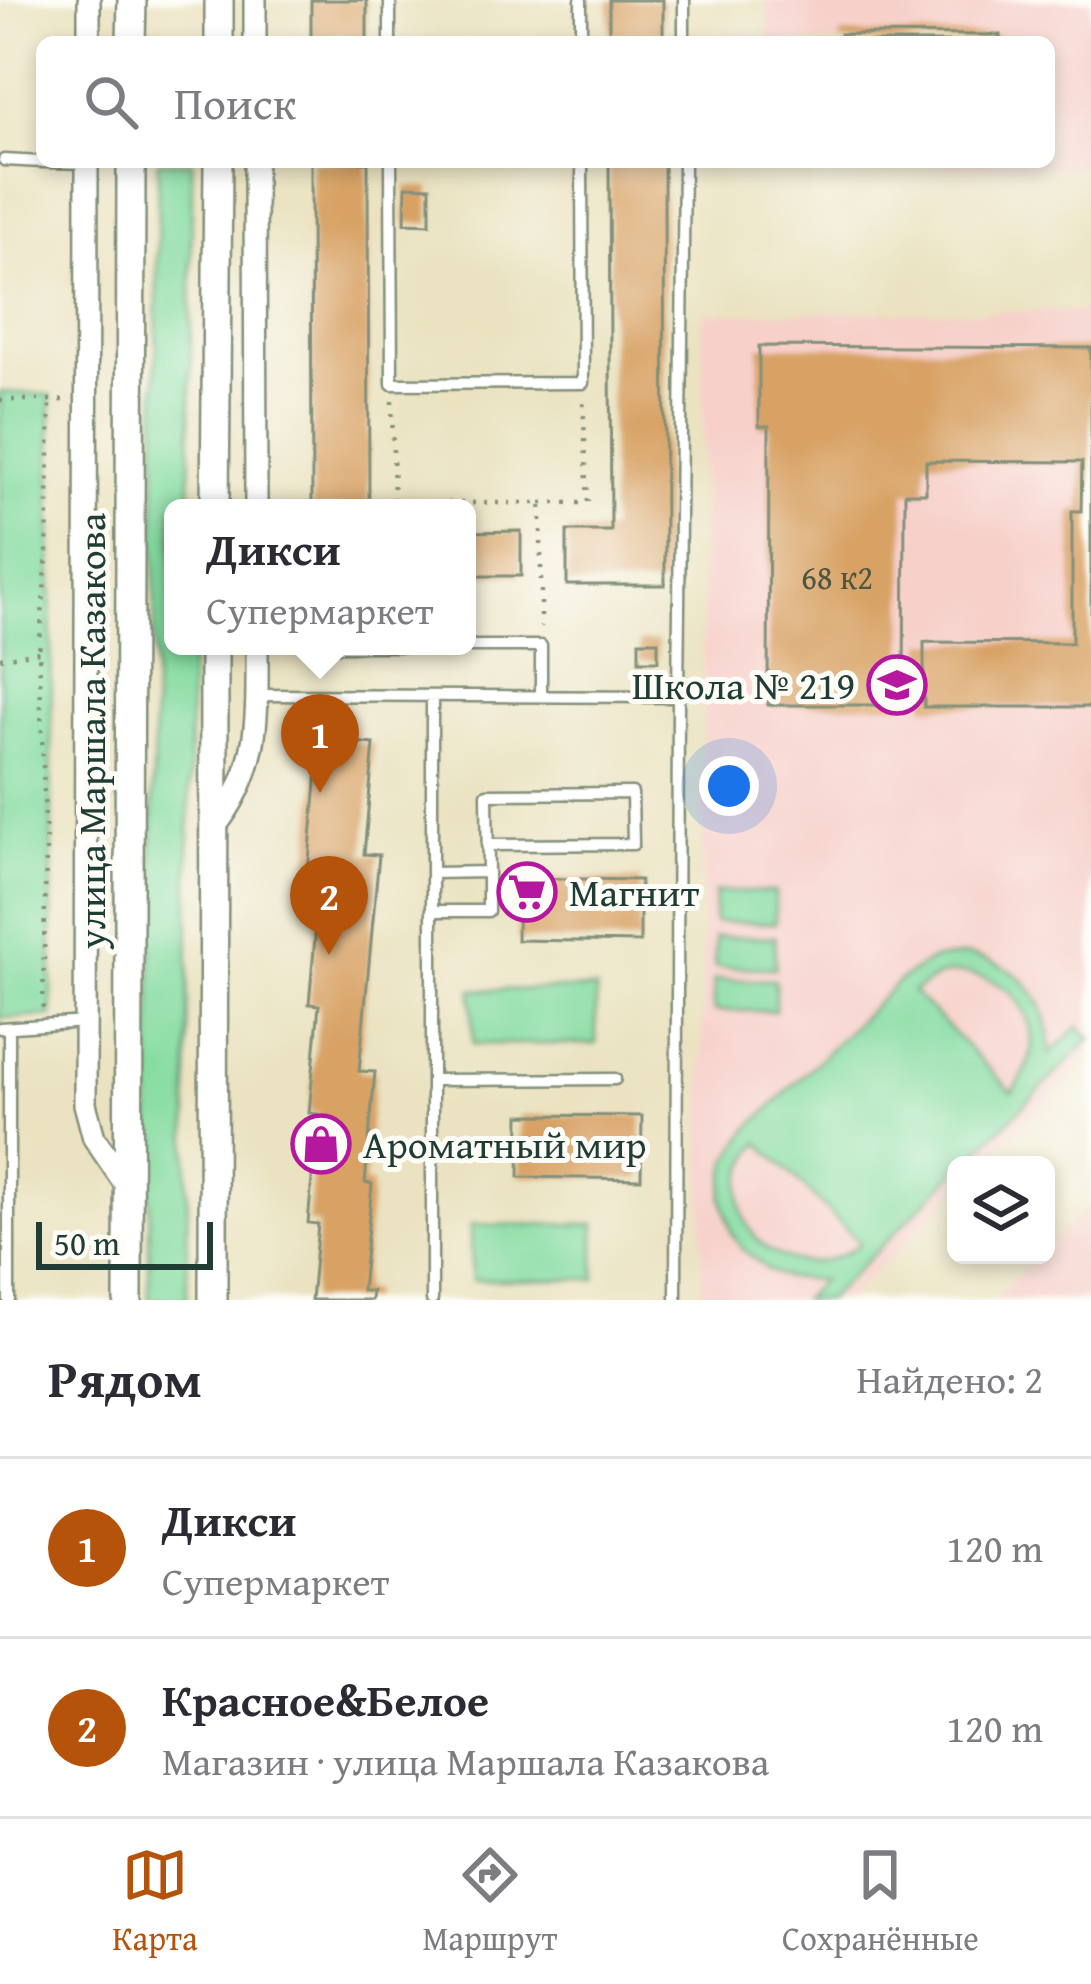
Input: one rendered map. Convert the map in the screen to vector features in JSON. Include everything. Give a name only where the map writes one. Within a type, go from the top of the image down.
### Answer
[{"type":"street","points":[[88,36],[89,0]]},
{"type":"street","points":[[131,0],[131,36]]},
{"type":"street","points":[[219,0],[219,36]]},
{"type":"street","points":[[255,0],[255,36]]},
{"type":"street","points":[[87,168],[86,1104],[94,1138],[130,1192]]},
{"type":"street","name":"улица Маршала Казакова","points":[[128,1300],[131,168]]},
{"type":"street","points":[[215,499],[218,168]]},
{"type":"street","points":[[255,168],[256,499]]},
{"type":"street","points":[[213,1300],[214,655]]},
{"type":"street","points":[[212,829],[242,787],[251,754],[256,655]]},
{"type":"lane","points":[[390,0],[391,36]]},
{"type":"lane","points":[[581,0],[581,36]]},
{"type":"lane","points":[[683,0],[684,36]]},
{"type":"lane","points":[[4,160],[36,162]]},
{"type":"lane","points":[[391,168],[392,384],[583,383],[582,168]]},
{"type":"lane","points":[[676,1300],[684,168]]},
{"type":"lane","points":[[476,646],[541,646],[541,696]]},
{"type":"lane","points":[[256,695],[678,697]]},
{"type":"lane","points":[[432,696],[432,1300]]},
{"type":"lane","points":[[432,911],[488,910],[487,794],[632,793],[633,844],[488,845]]},
{"type":"lane","points":[[432,873],[488,872]]},
{"type":"lane","points":[[9,1300],[5,1028],[85,1022]]},
{"type":"lane","points":[[432,1080],[615,1078]]},
{"type":"path","points":[[476,503],[588,502],[583,383]]},
{"type":"path","points":[[392,384],[394,499]]},
{"type":"path","points":[[0,400],[74,399]]},
{"type":"path","points":[[43,1026],[46,850],[39,652],[50,401]]},
{"type":"path","points":[[541,503],[541,646]]},
{"type":"path","points":[[0,658],[39,652]]},
{"type":"shaded area","points":[[768,0],[1091,0],[1091,167],[1055,167],[1055,36],[768,36]]},
{"type":"shaded area","name":"Школа № 219","points":[[1091,311],[1091,1056],[991,1156],[947,1156],[947,1200],[847,1300],[707,1300],[702,1295],[703,313]]},
{"type":"shaded area","points":[[1081,1213],[1091,1213],[1091,1300],[994,1300],[1030,1264],[1055,1264],[1055,1239]]},
{"type":"green space","points":[[158,168],[192,168],[190,499],[164,499],[164,655],[190,655],[187,1300],[149,1300]]},
{"type":"green space","points":[[0,392],[51,395],[52,1016],[0,1018]]},
{"type":"green space","points":[[715,892],[775,892],[775,923],[714,922]]},
{"type":"green space","points":[[715,937],[775,937],[775,968],[715,967]]},
{"type":"green space","points":[[967,955],[986,960],[1030,987],[1045,1017],[1050,1054],[1079,1026],[1091,1039],[973,1156],[947,1156],[947,1181],[827,1300],[802,1300],[821,1280],[787,1278],[769,1271],[741,1248],[731,1232],[722,1197],[728,1161],[748,1130],[900,980],[931,960]],"holes":[[[951,973],[975,975],[1012,995],[1031,1030],[1025,1071],[1012,1092],[913,992]],[[760,1143],[859,1242],[831,1259],[804,1262],[780,1256],[760,1242],[746,1221],[740,1197],[744,1170]]]},
{"type":"green space","points":[[714,980],[775,980],[775,1011],[714,1011]]},
{"type":"green space","points":[[596,989],[596,1044],[473,1044],[472,990]]},
{"type":"green space","points":[[595,1224],[595,1279],[472,1280],[471,1225]]},
{"type":"building","points":[[311,0],[367,0],[367,36],[311,36]]},
{"type":"building","points":[[609,0],[663,0],[663,36],[609,36]]},
{"type":"building","points":[[840,34],[1000,35],[1000,36]]},
{"type":"building","points":[[311,168],[368,168],[369,499],[312,499]]},
{"type":"building","points":[[609,168],[664,168],[665,585],[567,585],[567,531],[611,531]]},
{"type":"building","points":[[406,186],[430,187],[430,224],[405,223]]},
{"type":"building","points":[[759,346],[1091,348],[1091,707],[924,707],[924,642],[1072,643],[1072,511],[1081,511],[1082,462],[926,461],[926,493],[905,493],[904,705],[768,705],[769,426],[759,426]]},
{"type":"building","points":[[521,531],[521,576],[476,576],[476,532]]},
{"type":"building","points":[[639,641],[658,641],[658,661],[639,661]]},
{"type":"building","points":[[320,739],[374,744],[364,854],[379,855],[359,1071],[375,1072],[365,1183],[372,1184],[362,1291],[372,1291],[371,1300],[311,1300],[318,1224],[308,1223],[318,1114],[309,1113],[319,1005],[309,1004],[319,894],[306,893]]},
{"type":"building","points":[[518,878],[640,880],[640,942],[517,940]]},
{"type":"building","points":[[520,1115],[642,1116],[641,1179],[519,1177]]},
{"type":"place","name":"Школа № 219","points":[[897,685]]},
{"type":"place","name":"Дикси","points":[[320,793]]},
{"type":"place","name":"Магнит","points":[[527,892]]},
{"type":"place","name":"Красное&Белое","points":[[329,955]]},
{"type":"place","name":"Ароматный мир","points":[[321,1144]]}]
